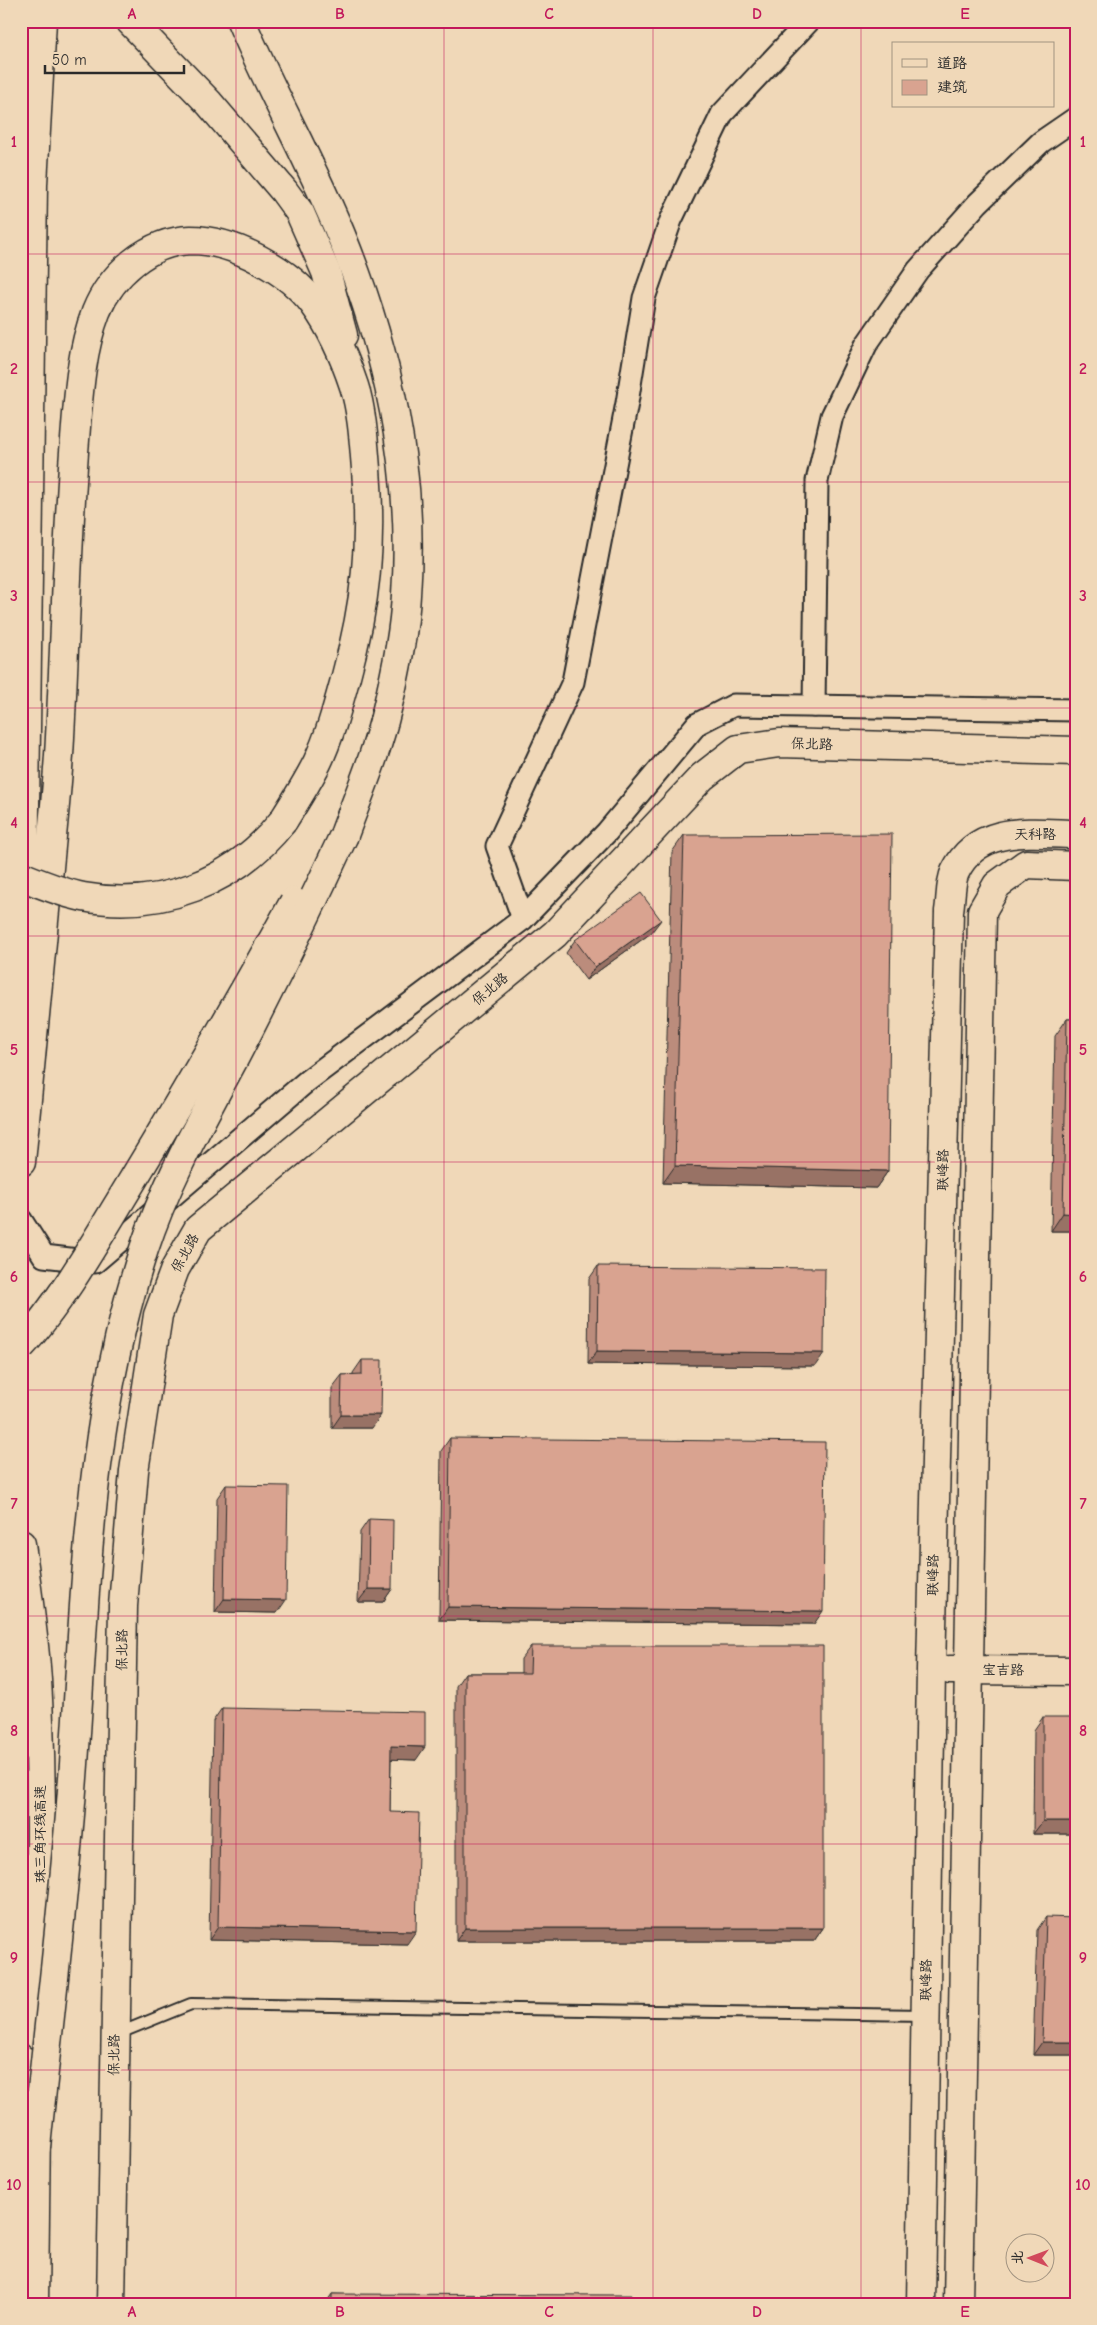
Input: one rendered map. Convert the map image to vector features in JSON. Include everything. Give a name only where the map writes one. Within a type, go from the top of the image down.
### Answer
[{"type":"main road","points":[[21,1072],[33,184],[42,21]]},
{"type":"main road","points":[[21,876],[60,891],[107,900],[169,895],[206,882],[238,866],[268,840],[283,821],[316,764],[328,737],[342,692],[362,612],[369,550],[369,508],[364,453],[355,390],[341,323],[328,281],[306,226],[284,191],[209,103],[130,21]]},
{"type":"main road","points":[[36,2147],[70,1813],[90,1517],[102,1426],[118,1340],[144,1247],[170,1184],[195,1131],[279,973],[367,770],[387,711],[398,654],[406,596],[407,531],[404,473],[395,414],[378,346],[341,235],[241,21]]},
{"type":"main road","points":[[21,1162],[60,743],[68,536],[79,394],[88,339],[96,312],[108,289],[122,270],[148,253],[170,243],[191,240],[238,250],[267,263],[293,282],[314,303],[329,330],[355,390]]},
{"type":"main road","name":"保北路","points":[[111,2304],[114,2035],[123,1606],[134,1471],[158,1315],[175,1269],[198,1229],[555,934],[702,777],[738,750],[779,743],[1076,751]]},
{"type":"main road","name":"天科路","points":[[969,851],[993,837],[1013,833],[1076,834]]},
{"type":"main road","points":[[21,1346],[60,1294],[144,1162],[338,834]]},
{"type":"main road","name":"联峰路","points":[[921,2304],[931,1670],[949,911],[954,874],[969,851]]},
{"type":"main road","points":[[958,2304],[982,911],[998,885],[1026,864],[1076,866]]},
{"type":"main road","name":"珠三角环线高速","points":[[21,1544],[37,1678],[40,1742],[34,2304]]},
{"type":"main road","name":"宝吉路","points":[[931,1670],[1076,1671]]},
{"type":"street","points":[[523,919],[497,846],[573,682],[627,404],[644,298],[671,220],[722,114],[809,21]]},
{"type":"street","points":[[814,706],[818,481],[832,416],[866,345],[918,270],[985,196],[1042,142],[1076,118]]},
{"type":"street","points":[[21,1329],[95,1262],[307,1081],[523,919],[606,832],[697,724],[734,705],[1076,710]]},
{"type":"street","points":[[21,1220],[44,1256],[95,1262]]},
{"type":"lane","points":[[114,2035],[190,2004],[926,2015]]},
{"type":"building","points":[[892,834],[888,1171],[675,1166],[684,835]]},
{"type":"building","points":[[641,893],[661,920],[595,967],[575,940]]},
{"type":"building","points":[[1067,1019],[1076,1019],[1076,1214],[1063,1213]]},
{"type":"building","points":[[598,1266],[825,1268],[824,1353],[597,1351]]},
{"type":"building","points":[[362,1360],[382,1360],[381,1415],[341,1415],[342,1375],[362,1374]]},
{"type":"building","points":[[450,1438],[825,1442],[823,1611],[448,1607]]},
{"type":"building","points":[[226,1485],[288,1486],[286,1600],[224,1599]]},
{"type":"building","points":[[369,1519],[393,1520],[392,1589],[368,1589]]},
{"type":"building","points":[[531,1646],[823,1646],[823,1928],[465,1928],[465,1673],[530,1673]]},
{"type":"building","points":[[222,1708],[425,1712],[425,1747],[391,1746],[390,1812],[419,1813],[416,1931],[218,1927]]},
{"type":"building","points":[[1043,1717],[1076,1717],[1076,1821],[1043,1821]]},
{"type":"building","points":[[1046,1917],[1076,1918],[1076,2042],[1042,2042]]},
{"type":"building","points":[[332,2294],[631,2295],[631,2304],[332,2304]]}]
